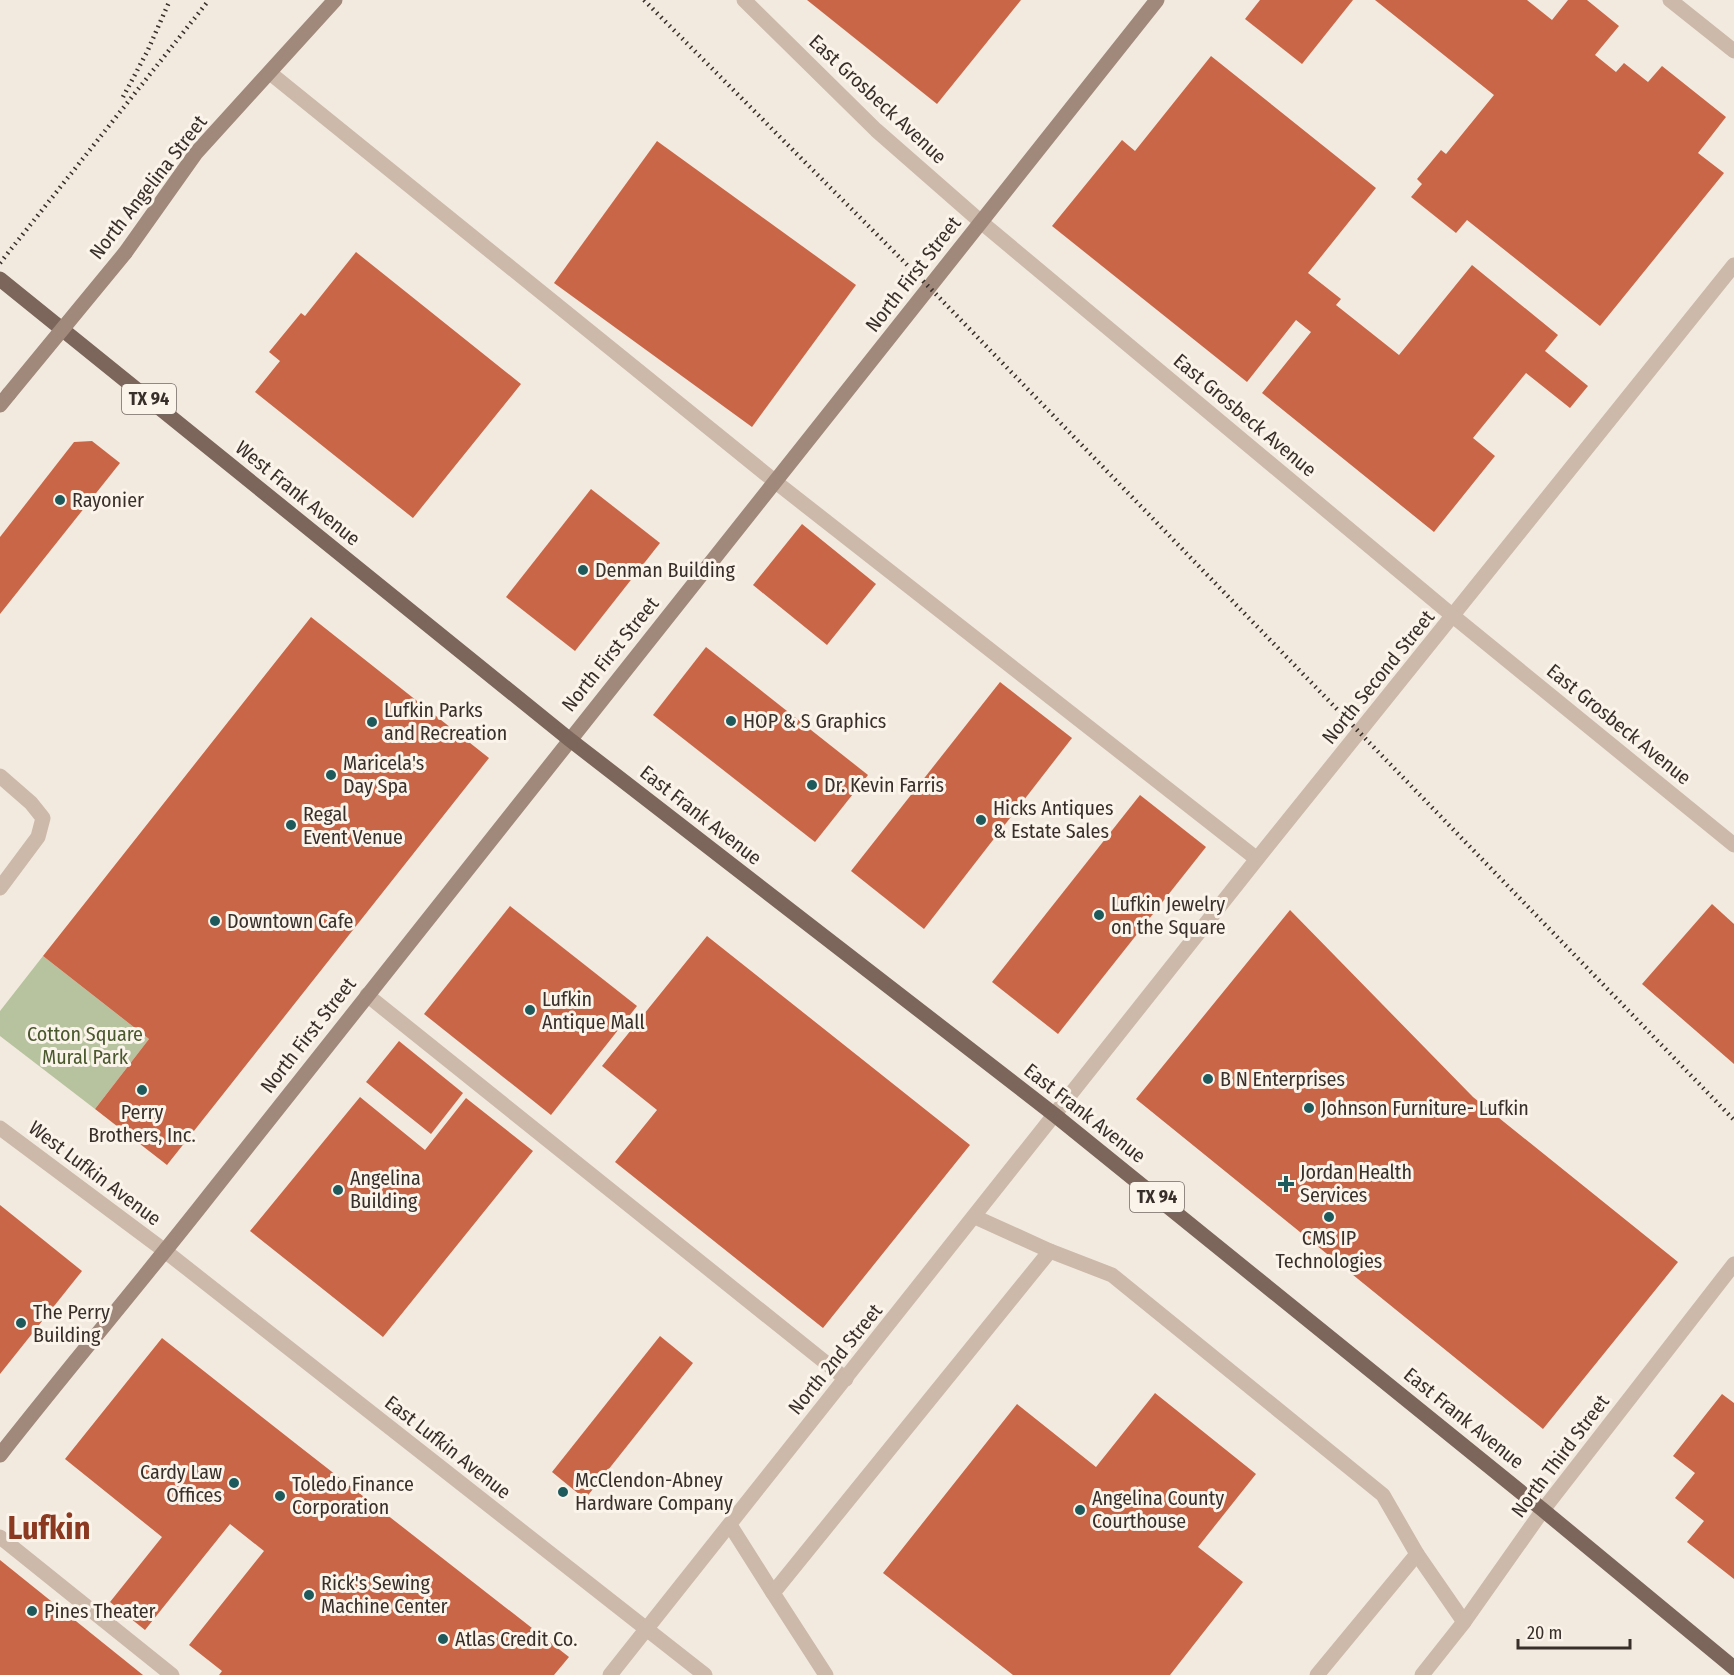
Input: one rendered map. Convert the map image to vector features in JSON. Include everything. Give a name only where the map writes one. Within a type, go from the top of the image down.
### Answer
[{"type":"main road","name":"North Angelina Street","points":[[5,399],[125,253],[196,153],[335,0]]},
{"type":"main road","name":"North First Street","points":[[0,1455],[165,1251],[569,739],[777,483],[1157,0]]},
{"type":"main road","name":"West Frank Avenue","points":[[0,279],[569,739]]},
{"type":"main road","name":"East Frank Avenue","points":[[569,739],[1056,1116],[1544,1510],[1734,1668]]},
{"type":"street","name":"East Grosbeck Avenue","points":[[744,0],[876,130],[981,222],[1453,616],[1734,845]]},
{"type":"street","points":[[1670,0],[1734,51]]},
{"type":"street","points":[[270,73],[777,483],[1257,859]]},
{"type":"street","name":"North Second Street","points":[[1056,1116],[1257,859],[1734,265]]},
{"type":"street","points":[[0,776],[32,803],[43,818],[38,837],[0,888]]},
{"type":"street","points":[[367,995],[846,1379]]},
{"type":"street","name":"North 2nd Street","points":[[610,1675],[1056,1116]]},
{"type":"street","name":"West Lufkin Avenue","points":[[0,1128],[165,1251]]},
{"type":"street","points":[[975,1217],[1050,1251],[1112,1275],[1383,1495],[1417,1554],[1464,1622]]},
{"type":"street","name":"East Lufkin Avenue","points":[[165,1251],[705,1675]]},
{"type":"street","points":[[773,1593],[1050,1251]]},
{"type":"street","name":"North Third Street","points":[[1422,1675],[1464,1622],[1544,1510],[1734,1264]]},
{"type":"street","points":[[730,1525],[826,1675]]},
{"type":"street","points":[[0,1537],[172,1675]]},
{"type":"street","points":[[1317,1675],[1417,1554]]},
{"type":"green space","name":"Cotton Square Mural Park","points":[[43,956],[149,1039],[95,1109],[0,1036],[0,1011]]},
{"type":"building","points":[[807,0],[1021,0],[937,104]]},
{"type":"building","points":[[1260,0],[1353,0],[1302,64],[1245,19]]},
{"type":"building","points":[[1375,0],[1527,0],[1552,20],[1568,0],[1587,0],[1619,26],[1595,55],[1616,72],[1624,63],[1648,82],[1662,66],[1726,117],[1698,153],[1724,173],[1600,326],[1467,220],[1456,233],[1411,197],[1422,184],[1417,179],[1441,150],[1446,154],[1494,95]]},
{"type":"building","points":[[1211,56],[1376,188],[1308,273],[1341,299],[1336,305],[1399,355],[1472,265],[1558,335],[1545,351],[1588,386],[1570,408],[1526,373],[1473,438],[1495,456],[1434,532],[1262,393],[1311,332],[1296,320],[1247,382],[1052,226],[1122,140],[1135,151]]},
{"type":"building","points":[[657,141],[856,285],[752,427],[554,283]]},
{"type":"building","points":[[356,252],[521,384],[413,518],[255,392],[280,361],[269,352],[301,313],[305,316]]},
{"type":"building","name":"Rayonier","points":[[92,441],[120,463],[0,614],[0,537],[74,442]]},
{"type":"building","name":"Denman Building","points":[[591,489],[660,543],[575,651],[506,597]]},
{"type":"building","points":[[802,524],[876,584],[827,645],[753,585]]},
{"type":"building","points":[[311,617],[489,758],[167,1165],[95,1109],[149,1039],[43,956]]},
{"type":"building","name":"HOP & S Graphics","points":[[706,647],[868,775],[815,842],[653,715]]},
{"type":"building","points":[[1000,682],[1072,738],[924,929],[851,871]]},
{"type":"building","name":"Lufkin Jewelry on the Square","points":[[1140,795],[1206,847],[1058,1034],[992,982]]},
{"type":"building","points":[[1712,904],[1734,924],[1734,1064],[1642,984]]},
{"type":"building","name":"Lufkin Antique Mall","points":[[510,906],[637,1006],[551,1115],[424,1014]]},
{"type":"building","points":[[1290,910],[1473,1097],[1678,1262],[1543,1429],[1136,1099]]},
{"type":"building","points":[[707,936],[970,1145],[823,1328],[615,1162],[657,1110],[602,1066]]},
{"type":"building","points":[[399,1041],[463,1093],[431,1134],[366,1082]]},
{"type":"building","points":[[360,1097],[425,1150],[466,1098],[533,1151],[383,1337],[250,1231]]},
{"type":"building","name":"The Perry Building","points":[[0,1205],[82,1271],[0,1374]]},
{"type":"building","points":[[660,1336],[693,1363],[585,1499],[552,1472]]},
{"type":"building","points":[[162,1338],[569,1657],[554,1675],[219,1675],[222,1671],[189,1645],[264,1551],[230,1524],[145,1630],[110,1602],[162,1537],[65,1459]]},
{"type":"building","name":"Angelina County Courthouse","points":[[1155,1393],[1256,1474],[1198,1547],[1243,1582],[1170,1675],[1013,1675],[883,1573],[1017,1404],[1096,1467]]},
{"type":"building","points":[[1722,1394],[1734,1403],[1734,1579],[1687,1542],[1704,1521],[1675,1498],[1695,1473],[1673,1456]]},
{"type":"building","name":"Pines Theater","points":[[0,1560],[143,1675],[0,1675]]},
{"type":"railway","points":[[123,97],[147,52],[170,0]]},
{"type":"railway","points":[[0,263],[209,0]]},
{"type":"railway","points":[[644,0],[929,287],[1734,1120]]},
{"type":"place","name":"Rayonier","points":[[60,500]]},
{"type":"place","name":"Denman Building","points":[[583,570]]},
{"type":"place","name":"HOP & S Graphics","points":[[731,721]]},
{"type":"place","name":"Lufkin Parks and Recreation","points":[[372,722]]},
{"type":"place","name":"Maricela's Day Spa","points":[[331,775]]},
{"type":"place","name":"Dr. Kevin Farris","points":[[812,785]]},
{"type":"place","name":"Hicks Antiques & Estate Sales","points":[[981,820]]},
{"type":"place","name":"Regal Event Venue","points":[[291,825]]},
{"type":"place","name":"Lufkin Jewelry on the Square","points":[[1099,915]]},
{"type":"place","name":"Downtown Cafe","points":[[215,921]]},
{"type":"place","name":"Lufkin Antique Mall","points":[[530,1010]]},
{"type":"place","name":"B N Enterprises","points":[[1208,1079]]},
{"type":"place","name":"Perry Brothers, Inc.","points":[[142,1090]]},
{"type":"place","name":"Johnson Furniture- Lufkin","points":[[1309,1108]]},
{"type":"place","name":"Jordan Health Services","points":[[1286,1184]]},
{"type":"place","name":"Angelina Building","points":[[338,1190]]},
{"type":"place","name":"CMS IP Technologies","points":[[1329,1217]]},
{"type":"place","name":"The Perry Building","points":[[21,1323]]},
{"type":"place","name":"Cardy Law Offices","points":[[234,1483]]},
{"type":"place","name":"McClendon-Abney Hardware Company","points":[[563,1492]]},
{"type":"place","name":"Toledo Finance Corporation","points":[[280,1496]]},
{"type":"place","name":"Angelina County Courthouse","points":[[1080,1510]]},
{"type":"place","name":"Rick's Sewing Machine Center","points":[[309,1595]]},
{"type":"place","name":"Pines Theater","points":[[32,1611]]},
{"type":"place","name":"Atlas Credit Co.","points":[[443,1639]]},
{"type":"district","name":"Lufkin","points":[[49,1528]]}]
